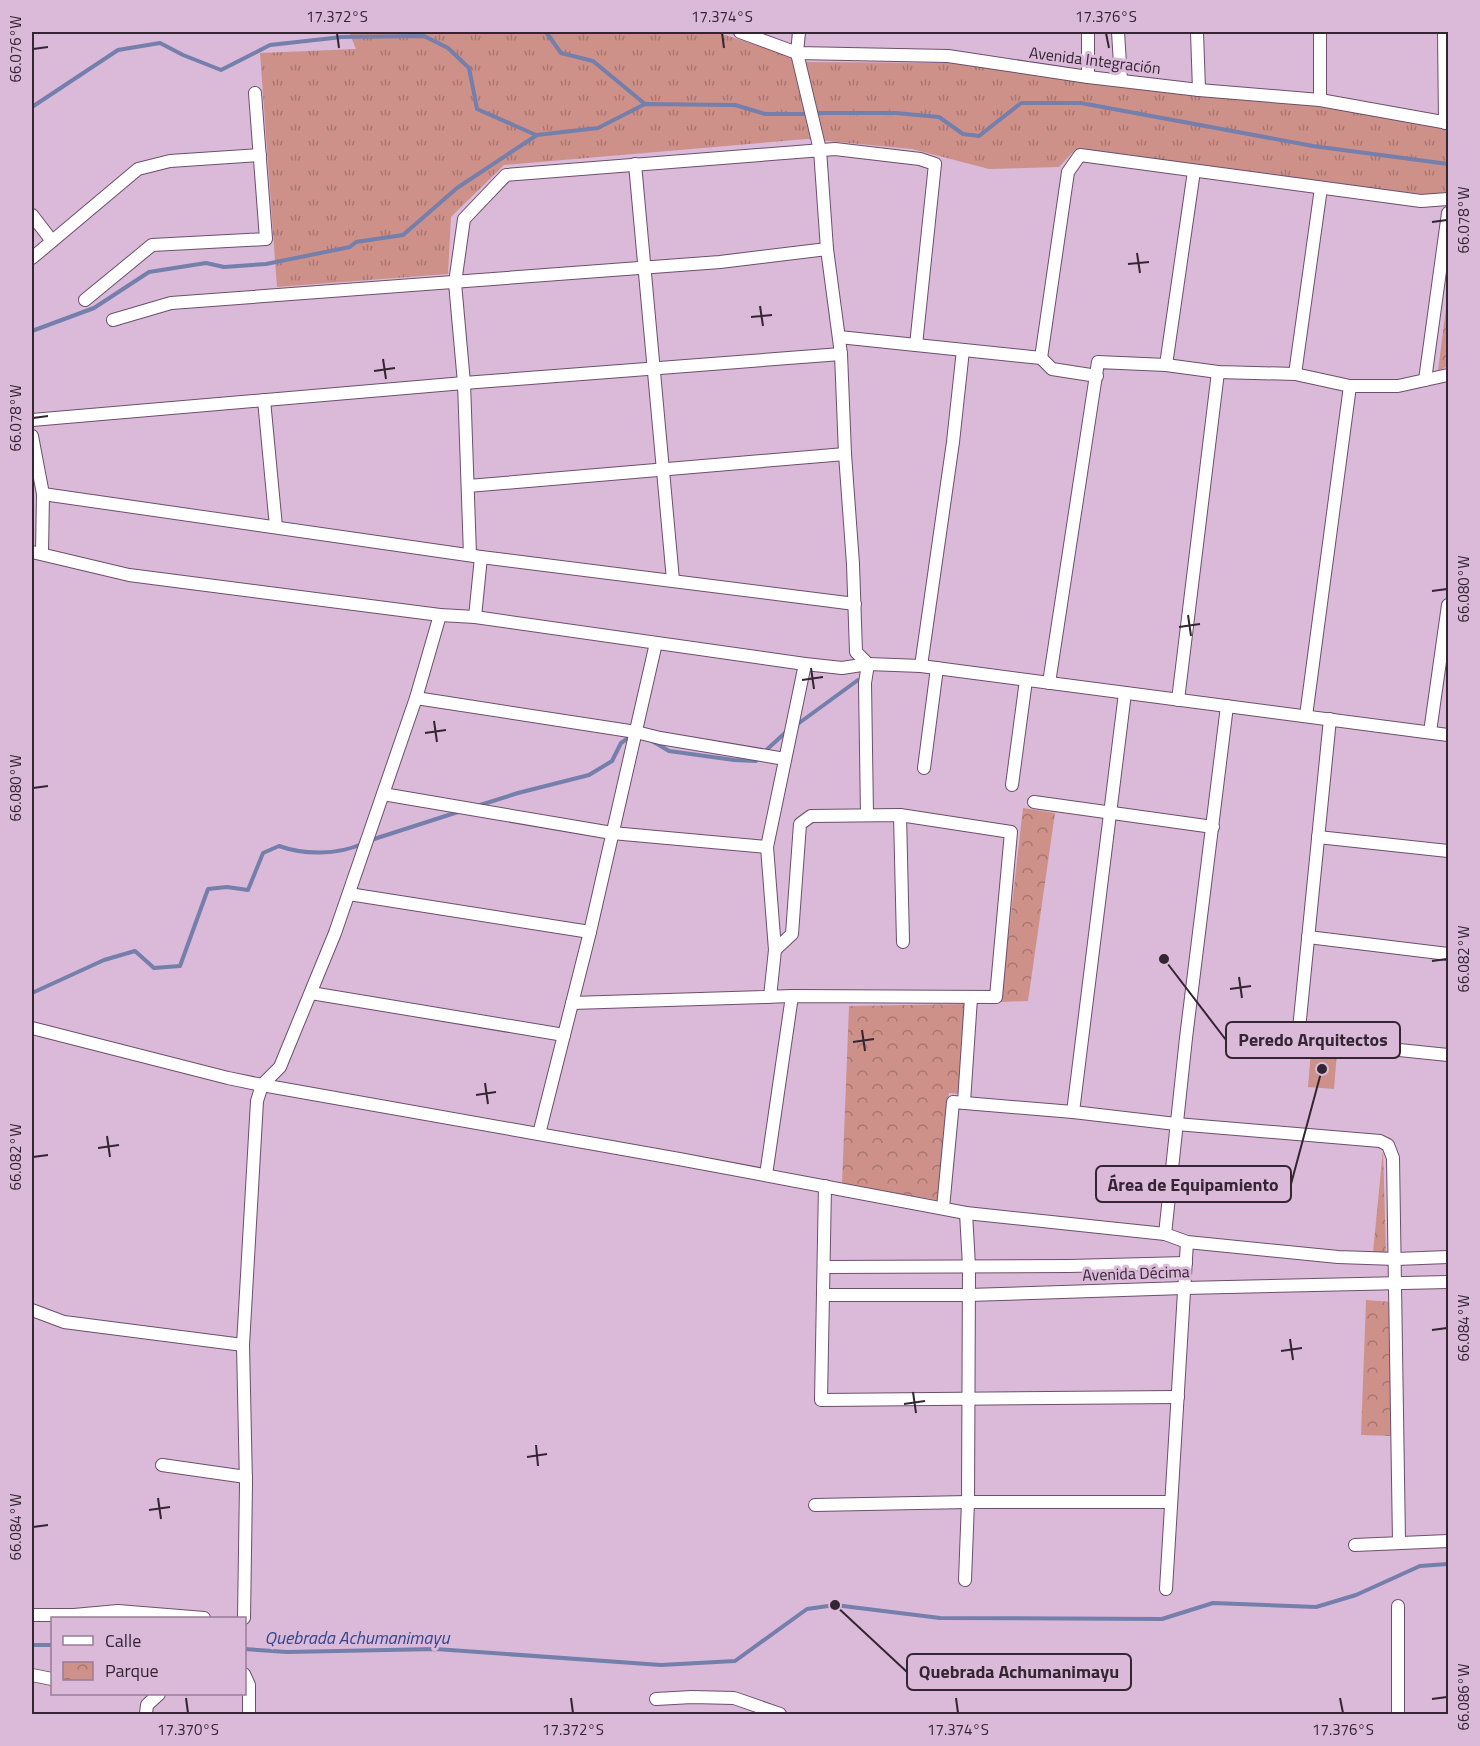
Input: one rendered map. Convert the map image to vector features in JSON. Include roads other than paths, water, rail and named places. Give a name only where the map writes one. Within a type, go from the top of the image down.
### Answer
[{"type":"street","name":"Avenida Integración","points":[[740,32],[797,53],[948,56],[1088,77],[1199,90],[1320,100],[1447,123]]},
{"type":"street","points":[[799,32],[797,53],[820,150],[827,249],[841,354],[856,652],[868,664]]},
{"type":"street","points":[[1088,32],[1088,77]]},
{"type":"street","points":[[1118,32],[1121,80]]},
{"type":"street","points":[[1197,32],[1199,90]]},
{"type":"street","points":[[1320,32],[1320,100]]},
{"type":"street","points":[[1444,32],[1447,123]]},
{"type":"street","points":[[85,300],[152,245],[266,238],[255,93]]},
{"type":"street","points":[[474,617],[476,556],[468,486],[464,383],[455,283],[464,219],[506,175],[835,149],[909,158],[935,164],[916,345]]},
{"type":"street","points":[[32,258],[138,169],[170,161],[260,155]]},
{"type":"street","points":[[1041,358],[1068,172],[1080,155],[1421,201],[1449,199]]},
{"type":"street","points":[[635,164],[673,580]]},
{"type":"street","points":[[1166,365],[1194,171]]},
{"type":"street","points":[[1295,374],[1321,188]]},
{"type":"street","points":[[1425,380],[1449,213]]},
{"type":"street","points":[[32,214],[52,241]]},
{"type":"street","points":[[113,320],[171,303],[720,262],[827,249]]},
{"type":"street","points":[[839,338],[1041,358],[1052,369],[1096,376]]},
{"type":"street","points":[[921,666],[963,350]]},
{"type":"street","points":[[32,420],[841,354]]},
{"type":"street","points":[[1048,683],[1098,362],[1166,365],[1218,372],[1295,374],[1350,386],[1398,387],[1449,375]]},
{"type":"street","points":[[1178,699],[1218,372]]},
{"type":"street","points":[[1306,716],[1350,386]]},
{"type":"street","points":[[264,400],[276,527]]},
{"type":"street","points":[[32,436],[42,494],[37,553],[129,575],[440,615],[474,617],[805,664],[842,668],[868,664],[921,666],[1449,735]]},
{"type":"street","points":[[468,486],[845,454]]},
{"type":"street","points":[[42,494],[476,556],[855,604]]},
{"type":"street","points":[[1430,732],[1449,605]]},
{"type":"street","points":[[244,1617],[246,1477],[243,1345],[257,1101],[262,1085],[280,1067],[349,894],[416,698],[440,615]]},
{"type":"street","points":[[539,1134],[590,932],[656,644]]},
{"type":"street","points":[[770,997],[775,950],[767,847],[805,664]]},
{"type":"street","points":[[867,815],[866,683],[868,664]]},
{"type":"street","points":[[924,768],[937,668]]},
{"type":"street","points":[[1012,785],[1026,680]]},
{"type":"street","points":[[1073,1112],[1125,693]]},
{"type":"street","points":[[416,698],[636,732],[785,759]]},
{"type":"street","points":[[1165,1234],[1176,1124],[1227,706]]},
{"type":"street","points":[[1298,1039],[1330,719]]},
{"type":"street","points":[[383,794],[612,833],[767,847]]},
{"type":"street","points":[[1034,802],[1213,827]]},
{"type":"street","points":[[900,815],[903,942]]},
{"type":"street","points":[[572,1003],[792,996],[996,997],[1011,832],[900,815],[811,816],[800,824],[792,934],[775,950]]},
{"type":"street","points":[[1318,837],[1449,851]]},
{"type":"street","points":[[349,894],[590,932]]},
{"type":"street","points":[[1308,938],[1449,954]]},
{"type":"street","points":[[311,993],[564,1035]]},
{"type":"street","points":[[766,1175],[792,996]]},
{"type":"street","points":[[964,1102],[971,998]]},
{"type":"street","name":"Avenida Décima","points":[[32,1028],[262,1085],[966,1213],[1165,1234],[1187,1242],[1338,1257],[1396,1259],[1449,1257]]},
{"type":"street","points":[[1262,1036],[1449,1055]]},
{"type":"street","points":[[944,1208],[953,1102],[1380,1142],[1388,1145],[1393,1158],[1397,1285],[1399,1542]]},
{"type":"street","points":[[825,1186],[821,1400],[1178,1397]]},
{"type":"street","points":[[965,1580],[968,1502],[969,1266],[966,1213]]},
{"type":"street","points":[[1166,1588],[1187,1242]]},
{"type":"street","name":"Avenida Décima","points":[[824,1267],[1186,1263]]},
{"type":"street","name":"Avenida Décima","points":[[824,1295],[968,1295],[1449,1282]]},
{"type":"street","points":[[32,1310],[64,1322],[243,1345]]},
{"type":"street","points":[[162,1465],[246,1477]]},
{"type":"street","points":[[815,1505],[1171,1502]]},
{"type":"street","points":[[1355,1545],[1449,1541]]},
{"type":"street","points":[[1398,1606],[1398,1714]]},
{"type":"street","points":[[32,1615],[74,1615],[118,1611],[192,1617]]},
{"type":"street","points":[[32,1675],[51,1679]]},
{"type":"street","points":[[246,1678],[249,1685],[249,1714]]},
{"type":"street","points":[[146,1714],[147,1705],[158,1695]]},
{"type":"street","points":[[656,1699],[734,1698],[780,1714]]},
{"type":"waterway","points":[[546,32],[561,53],[593,61],[645,104]]},
{"type":"waterway","points":[[32,107],[118,50],[160,43],[221,70],[270,45],[342,37],[424,36],[448,48],[469,68],[477,109],[536,135]]},
{"type":"waterway","points":[[818,113],[896,113],[939,117],[963,134],[979,136],[1021,103],[1081,103],[1313,146],[1448,164]]},
{"type":"waterway","points":[[32,331],[94,308],[149,272],[206,263],[224,267],[266,264],[350,247],[356,242],[403,235],[457,188],[537,135],[598,128],[645,104],[735,105],[765,114],[805,114]]},
{"type":"waterway","points":[[795,726],[858,680]]},
{"type":"waterway","points":[[763,753],[786,732]]},
{"type":"waterway","points":[[477,806],[589,775],[612,761],[621,743],[631,736]]},
{"type":"waterway","points":[[652,741],[669,751],[734,760],[756,761],[758,758]]},
{"type":"waterway","points":[[371,840],[458,812]]},
{"type":"waterway","points":[[32,993],[104,960],[135,951],[154,968],[180,966],[208,889],[227,887],[248,890],[263,853],[279,846],[299,851],[331,852],[362,844]]},
{"type":"waterway","name":"Quebrada Achumanimayu","points":[[246,1649],[287,1652],[436,1649],[661,1665],[735,1661],[807,1609],[835,1605],[940,1618],[1162,1619],[1213,1603],[1316,1607],[1356,1595],[1420,1566],[1448,1564]]},
{"type":"waterway","name":"Quebrada Achumanimayu","points":[[32,1645],[51,1645]]},
{"type":"place","name":"Peredo Arquitectos","points":[[1164,959]]},
{"type":"place","name":"Área de Equipamiento","points":[[1322,1069]]},
{"type":"place","name":"Quebrada Achumanimayu","points":[[835,1605]]}]
